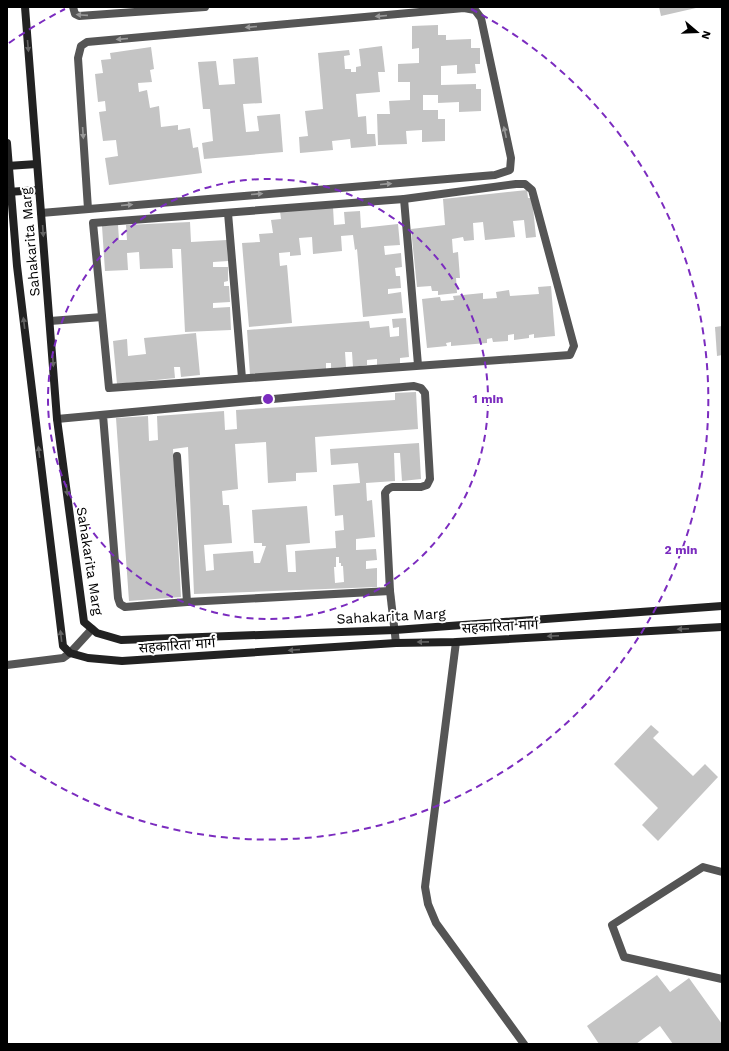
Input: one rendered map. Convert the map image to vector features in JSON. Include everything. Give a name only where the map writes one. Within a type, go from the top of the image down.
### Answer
[{"type":"street","name":"Sahakarita Marg","points":[[25,7],[57,419],[84,622],[92,629],[97,633],[121,640],[395,630],[722,606]]},
{"type":"street","points":[[73,7],[75,14],[79,16],[205,7]]},
{"type":"street","points":[[41,213],[88,209],[494,174],[510,170],[511,158],[481,18],[475,10],[464,8],[86,42],[81,46],[78,58],[88,209]]},
{"type":"street","name":"Sahakarita Marg","points":[[7,142],[9,192],[17,266],[63,646],[70,653]]},
{"type":"street","points":[[8,166],[37,164]]},
{"type":"street","points":[[516,184],[525,184],[532,190],[574,346],[570,354],[561,356],[109,388],[93,223],[404,199],[516,184]]},
{"type":"street","points":[[9,192],[39,190]]},
{"type":"street","points":[[404,199],[418,366]]},
{"type":"street","points":[[228,213],[242,378]]},
{"type":"street","points":[[50,321],[102,317]]},
{"type":"street","points":[[57,419],[414,386],[420,388],[425,393],[430,478],[427,485],[421,487],[392,487],[385,493],[390,591],[396,643]]},
{"type":"street","points":[[103,415],[118,598],[120,604],[125,607],[187,602],[390,591]]},
{"type":"street","points":[[177,456],[187,602]]},
{"type":"street","name":"सहकारिता मार्ग","points":[[70,653],[88,658],[122,661],[396,643],[456,642],[722,627]]},
{"type":"street","points":[[7,665],[63,658],[70,653],[92,629]]},
{"type":"street","points":[[456,642],[425,887],[428,904],[436,923],[524,1044]]},
{"type":"street","points":[[722,872],[702,866],[612,925],[624,957],[722,979]]},
{"type":"building","points":[[659,7],[696,7],[696,8],[661,16]]},
{"type":"building","points":[[438,25],[438,35],[446,35],[446,40],[471,39],[471,48],[480,48],[480,64],[475,64],[476,73],[457,74],[457,65],[441,66],[441,85],[476,84],[476,89],[481,89],[481,111],[459,112],[459,102],[438,103],[438,95],[423,95],[423,110],[438,110],[438,119],[445,119],[445,141],[422,142],[422,130],[406,131],[407,144],[378,145],[377,114],[390,114],[389,101],[410,100],[410,82],[398,82],[398,64],[419,63],[419,48],[412,49],[412,26]]},
{"type":"building","points":[[382,46],[385,72],[378,72],[380,92],[356,94],[358,117],[366,116],[367,134],[375,134],[376,146],[351,148],[350,139],[332,141],[333,150],[300,153],[299,137],[308,136],[305,111],[323,109],[318,53],[349,50],[350,55],[344,56],[345,69],[351,69],[351,72],[356,72],[356,67],[361,66],[359,49]]},
{"type":"building","points":[[151,47],[154,69],[150,70],[152,82],[138,83],[139,92],[147,90],[150,108],[159,106],[161,127],[178,125],[178,130],[190,128],[193,148],[198,147],[202,173],[109,185],[105,158],[118,156],[116,140],[103,141],[99,112],[106,111],[105,101],[98,102],[95,74],[103,73],[101,60],[111,59],[110,53]]},
{"type":"building","points":[[258,57],[262,103],[243,104],[246,132],[259,131],[257,116],[280,114],[283,152],[204,159],[202,143],[213,141],[210,109],[203,109],[198,62],[216,61],[219,85],[235,84],[233,59]]},
{"type":"building","points":[[527,190],[528,198],[532,198],[536,237],[526,238],[524,220],[513,221],[515,237],[485,240],[483,222],[473,223],[474,240],[464,241],[463,237],[452,239],[453,253],[458,252],[460,278],[456,278],[457,293],[438,295],[438,291],[432,291],[431,286],[417,287],[411,229],[445,225],[443,199]]},
{"type":"building","points":[[333,207],[334,225],[345,224],[344,212],[360,211],[361,228],[398,224],[400,245],[384,246],[385,255],[401,253],[402,267],[395,268],[396,276],[400,276],[401,288],[388,289],[388,294],[401,292],[403,313],[363,317],[357,249],[355,250],[353,235],[341,236],[342,251],[313,254],[312,237],[299,238],[301,255],[290,256],[290,252],[279,253],[280,266],[287,265],[292,323],[249,327],[242,243],[260,242],[259,234],[273,233],[271,220],[281,219],[280,211]]},
{"type":"building","points":[[190,222],[191,242],[227,240],[228,261],[213,262],[213,267],[228,267],[228,281],[224,282],[224,286],[229,286],[230,302],[213,303],[213,308],[230,307],[231,330],[185,332],[181,249],[172,249],[173,268],[140,269],[139,252],[127,253],[128,270],[105,271],[102,226],[118,225],[119,240],[127,240],[126,225]]},
{"type":"building","points":[[551,286],[555,336],[534,338],[534,334],[529,335],[529,338],[514,340],[514,334],[508,335],[508,341],[493,342],[492,338],[487,339],[487,343],[451,346],[451,342],[446,343],[447,346],[427,348],[422,299],[440,297],[441,301],[454,300],[453,296],[483,293],[483,299],[497,298],[496,292],[509,290],[510,296],[539,294],[538,287]]},
{"type":"building","points":[[406,318],[409,357],[400,358],[400,364],[377,366],[377,359],[367,360],[367,365],[353,367],[352,352],[345,352],[346,367],[331,368],[331,363],[326,363],[326,369],[250,375],[247,330],[369,321],[370,328],[389,326],[390,337],[399,336],[399,327],[393,328],[392,319]]},
{"type":"building","points":[[722,326],[722,355],[717,356],[715,327]]},
{"type":"building","points":[[196,333],[200,375],[181,377],[180,367],[174,367],[175,378],[117,384],[113,341],[127,339],[128,356],[146,354],[144,338]]},
{"type":"building","points":[[416,392],[418,429],[315,437],[317,472],[296,473],[296,481],[268,483],[266,442],[235,444],[238,489],[222,491],[223,505],[229,505],[232,543],[204,545],[206,571],[214,570],[213,554],[253,551],[254,563],[260,563],[266,546],[262,546],[262,543],[254,543],[252,510],[307,506],[310,543],[286,545],[288,572],[296,572],[295,551],[336,548],[335,531],[344,530],[343,515],[335,516],[333,485],[360,483],[358,463],[331,465],[330,449],[419,443],[421,479],[402,481],[400,453],[394,453],[395,481],[366,483],[367,501],[372,500],[375,537],[356,539],[356,550],[376,549],[377,560],[366,561],[366,569],[377,568],[377,587],[194,594],[188,447],[173,449],[181,597],[129,601],[116,418],[148,416],[149,441],[158,440],[157,416],[224,411],[225,430],[237,429],[236,410],[395,400],[395,393]],"holes":[[[336,557],[339,557],[339,563],[343,566],[344,582],[335,583],[334,567],[336,567]]]},
{"type":"building","points":[[651,725],[659,732],[653,738],[693,776],[705,764],[718,777],[658,841],[642,825],[658,808],[614,764]]},
{"type":"building","points":[[657,975],[670,992],[689,978],[722,1024],[722,1044],[673,1044],[660,1026],[636,1044],[599,1044],[587,1026]]}]
